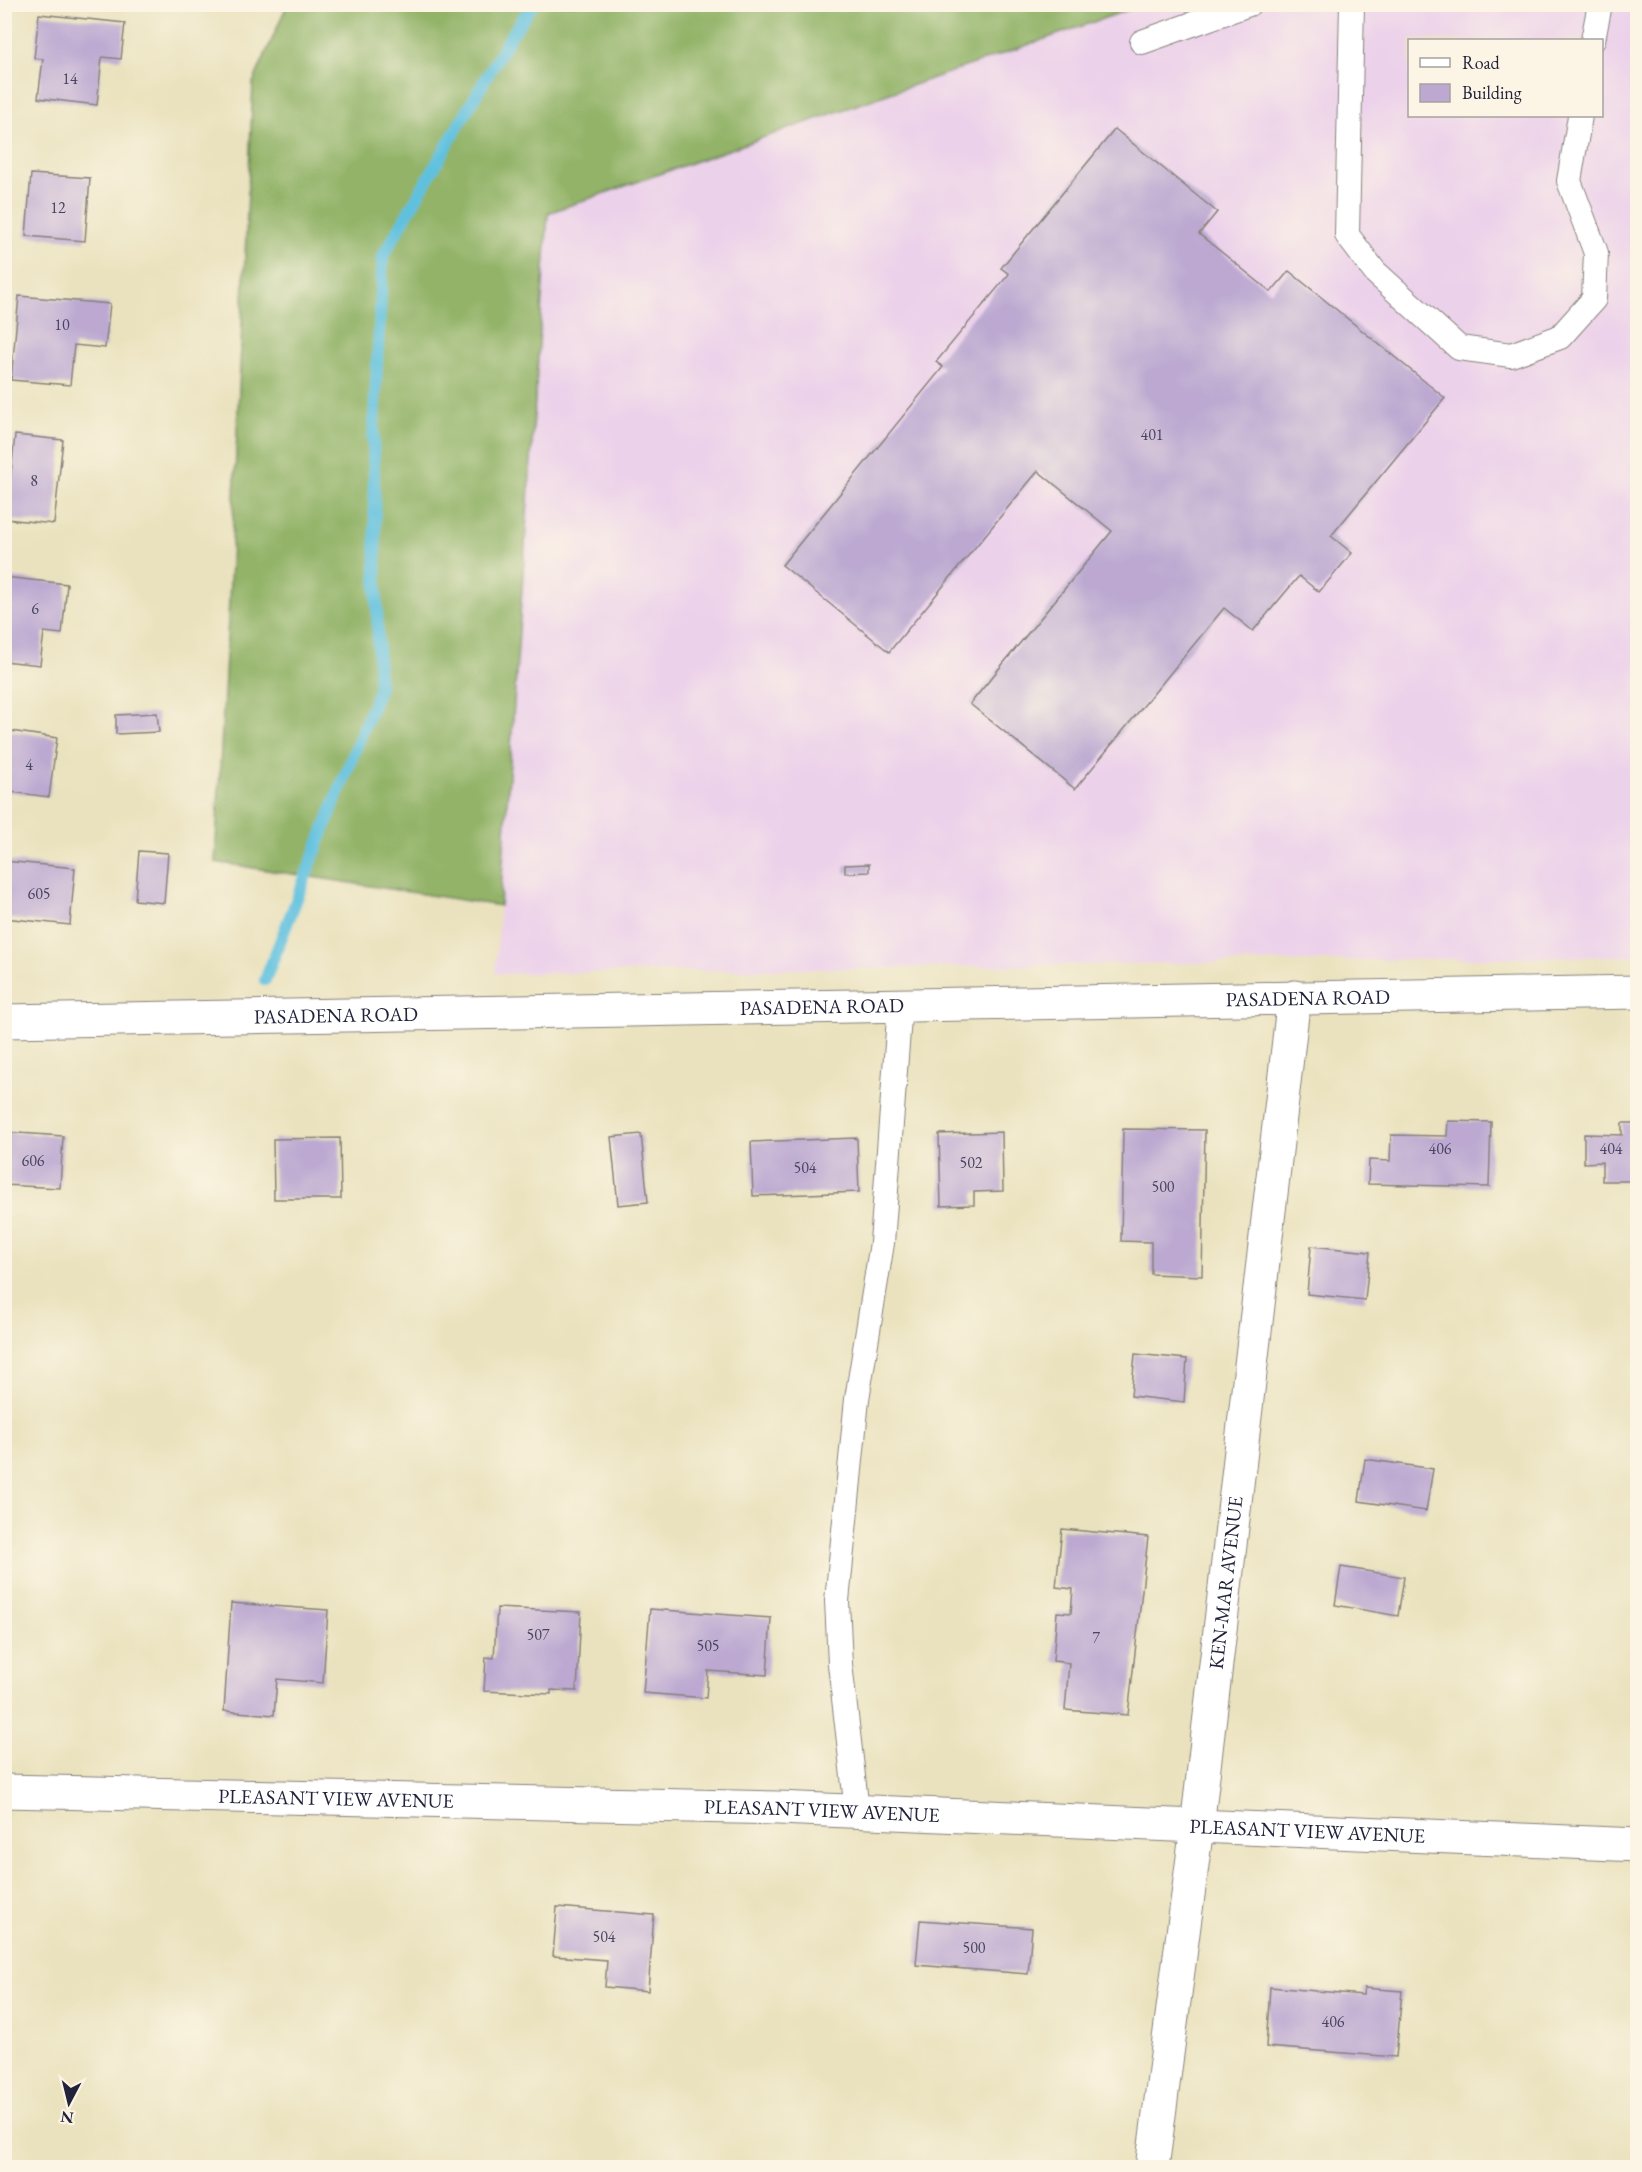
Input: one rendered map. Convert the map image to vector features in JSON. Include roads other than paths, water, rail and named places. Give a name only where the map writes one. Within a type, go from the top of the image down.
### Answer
[{"type":"street","name":"PASADENA ROAD","points":[[4,1021],[1638,992]]},
{"type":"street","name":"KEN-MAR AVENUE","points":[[1152,2168],[1197,1827],[1294,997]]},
{"type":"street","name":"PLEASANT VIEW AVENUE","points":[[4,1791],[857,1811],[1638,1845]]},
{"type":"lane","points":[[1142,42],[1249,4]]},
{"type":"lane","points":[[1352,4],[1347,235],[1375,272],[1459,348],[1511,355],[1560,337],[1594,299],[1596,253],[1569,181],[1580,117]]},
{"type":"lane","points":[[1593,39],[1600,4]]},
{"type":"lane","points":[[857,1811],[840,1664],[837,1601],[857,1399],[882,1243],[900,1004]]},
{"type":"waterway","points":[[265,980],[379,689],[373,439],[383,256],[508,40],[533,4]]}]
